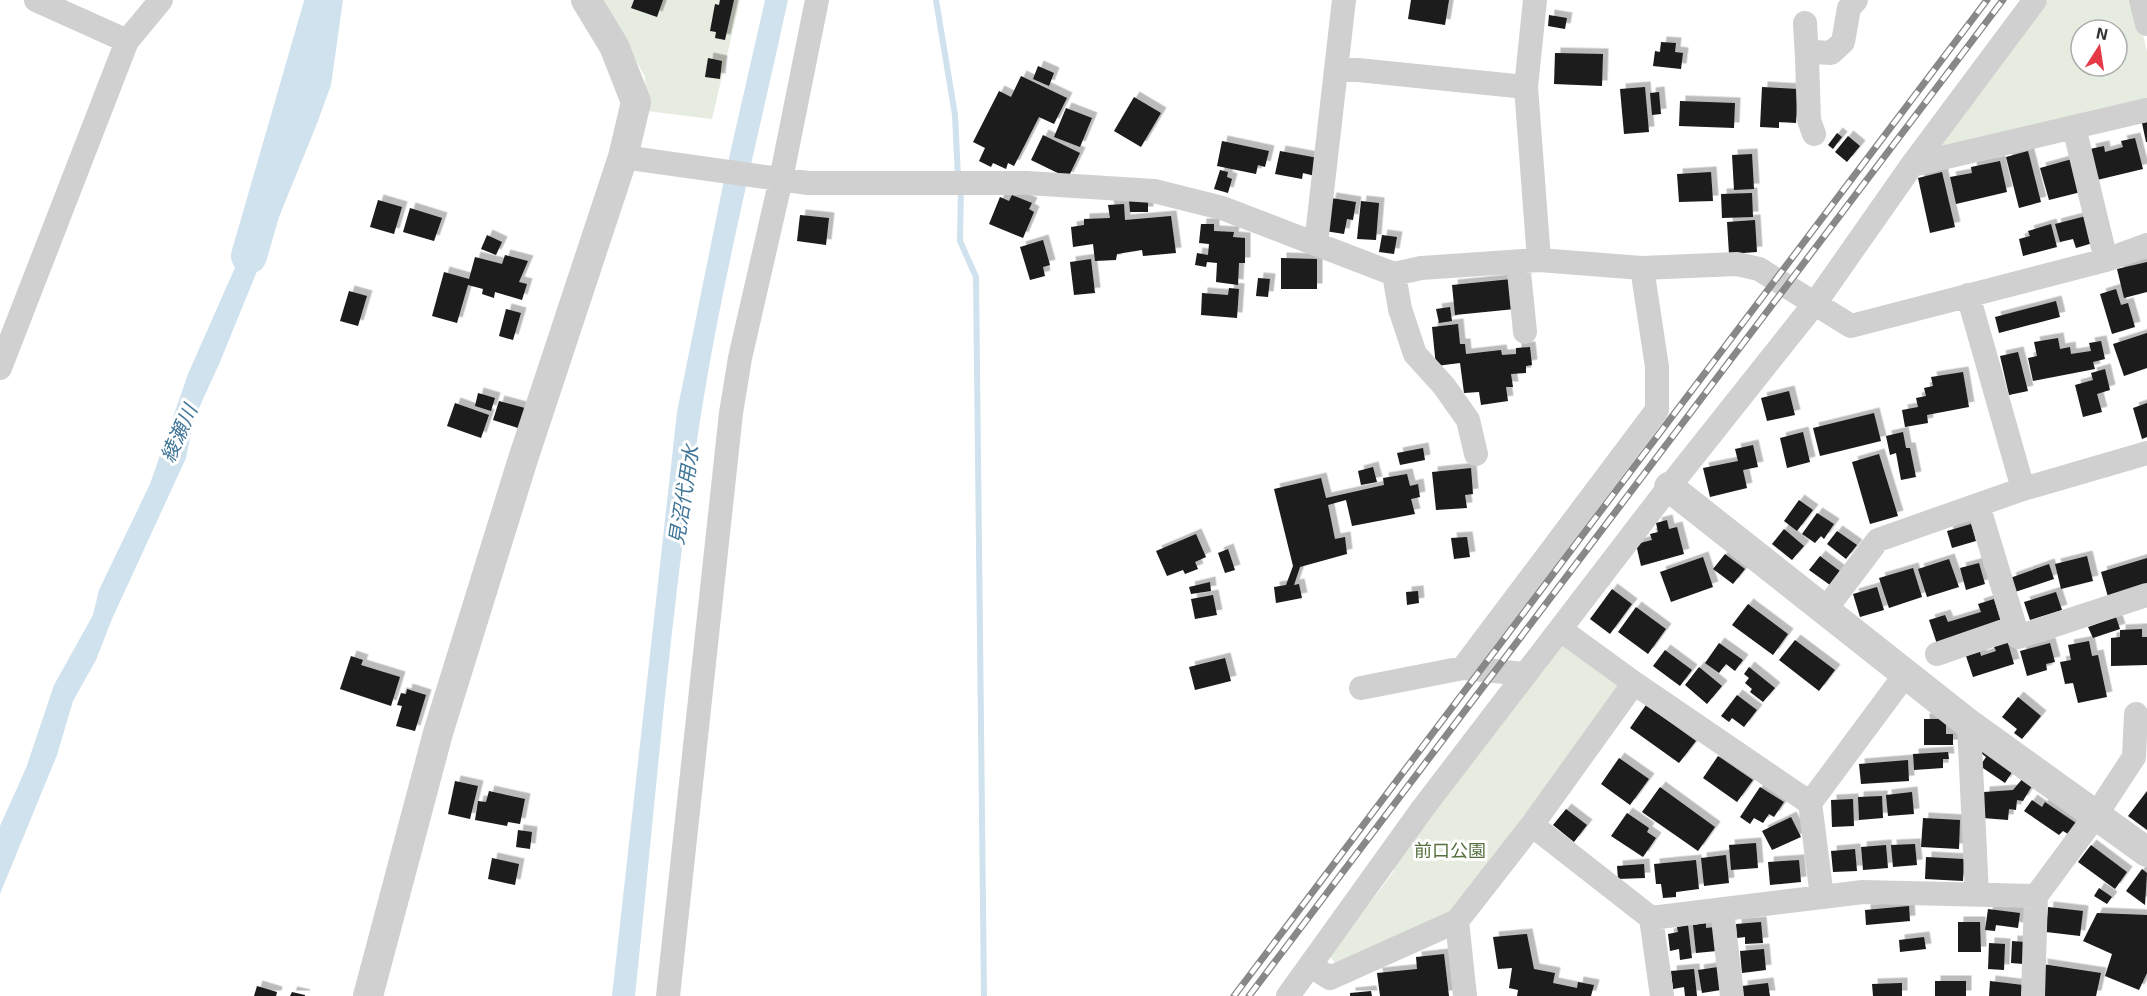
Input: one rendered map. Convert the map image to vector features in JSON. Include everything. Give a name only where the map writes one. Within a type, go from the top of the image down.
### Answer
[{"type":"street","points":[[36,0],[127,40]]},
{"type":"street","points":[[0,368],[127,40],[161,0]]},
{"type":"street","points":[[368,996],[441,722],[548,382],[623,157],[636,102],[614,46],[586,0]]},
{"type":"street","points":[[668,996],[731,413],[740,358],[781,179],[817,0]]},
{"type":"street","points":[[1316,244],[1344,0]]},
{"type":"street","points":[[1525,332],[1529,261],[1526,87],[1535,0]]},
{"type":"street","points":[[1807,58],[1815,52],[1830,53],[1843,42],[1849,8],[1856,0]]},
{"type":"street","points":[[1300,985],[1423,808],[1669,487],[1816,302],[1912,165],[2035,0]]},
{"type":"street","points":[[2141,0],[2147,24]]},
{"type":"street","points":[[1805,23],[1809,120],[1814,134]]},
{"type":"street","points":[[1338,68],[1526,87]]},
{"type":"street","points":[[1912,165],[2147,110]]},
{"type":"street","points":[[2074,127],[2106,260]]},
{"type":"street","points":[[623,157],[808,183],[1027,183],[1154,191],[1222,208],[1394,274],[1421,268],[1529,261],[1642,268],[1737,264],[1759,269],[1816,302],[1851,326],[2106,260],[2147,245]]},
{"type":"street","points":[[1462,668],[1657,410],[1657,367],[1642,268]]},
{"type":"street","points":[[1394,274],[1400,309],[1415,354],[1444,386],[1468,420],[1476,454]]},
{"type":"street","points":[[1968,295],[2023,489]]},
{"type":"street","points":[[1825,610],[1878,540],[2023,489],[2147,453]]},
{"type":"street","points":[[1669,487],[1969,724],[2147,852]]},
{"type":"street","points":[[1977,505],[2018,638],[2147,595]]},
{"type":"street","points":[[1937,654],[2015,627]]},
{"type":"street","points":[[1561,630],[1634,683],[1810,803]]},
{"type":"street","points":[[1361,688],[1462,668],[1525,674]]},
{"type":"street","points":[[1822,897],[1810,803],[1905,675]]},
{"type":"street","points":[[1300,985],[1330,978],[1457,921],[1532,825],[1634,683]]},
{"type":"street","points":[[2033,996],[2036,896],[2096,815],[2134,757],[2136,714]]},
{"type":"street","points":[[1969,724],[1977,895]]},
{"type":"street","points":[[1532,825],[1651,918],[1662,996]]},
{"type":"street","points":[[1651,918],[1863,892],[2036,896]]},
{"type":"street","points":[[1722,909],[1732,996]]},
{"type":"street","points":[[1457,921],[1465,996]]},
{"type":"green space","points":[[603,0],[740,0],[712,119],[647,111],[645,77]]},
{"type":"green space","points":[[2048,0],[2135,0],[2147,52],[2147,99],[1944,149],[1939,142]]},
{"type":"green space","name":"前口公園","points":[[1570,645],[1616,676],[1619,690],[1451,915],[1337,966],[1330,956],[1394,871],[1392,860],[1553,646]]},
{"type":"water","points":[[318,0],[343,0],[331,85],[220,362],[194,419],[186,458],[112,619],[96,660],[73,701],[57,755],[0,894],[0,826],[26,768],[54,685],[93,615],[99,590],[150,484],[188,374],[275,177],[294,118]]},
{"type":"water","name":"見沼代用水","points":[[765,0],[788,0],[732,251],[703,402],[673,624],[635,996],[612,996],[677,412],[724,180]]},
{"type":"building","points":[[634,0],[663,0],[657,17],[631,8]]},
{"type":"building","points":[[720,0],[734,0],[725,40],[715,38],[716,32],[710,31],[715,4],[719,5]]},
{"type":"building","points":[[1411,0],[1449,0],[1445,25],[1408,19]]},
{"type":"building","points":[[1549,15],[1567,18],[1565,29],[1548,26]]},
{"type":"building","points":[[1661,42],[1676,43],[1675,52],[1683,53],[1681,69],[1653,66],[1655,51],[1660,52]]},
{"type":"building","points":[[1555,53],[1603,54],[1602,86],[1554,84]]},
{"type":"building","points":[[708,58],[722,61],[720,79],[705,77]]},
{"type":"building","points":[[1038,66],[1054,73],[1049,86],[1033,79]]},
{"type":"building","points":[[1021,76],[1067,98],[1054,124],[1039,117],[1014,166],[1008,163],[1006,169],[993,163],[991,167],[979,161],[985,148],[973,142],[999,91],[1011,97]]},
{"type":"building","points":[[1645,87],[1649,132],[1624,134],[1620,89]]},
{"type":"building","points":[[1762,87],[1798,89],[1796,123],[1779,122],[1779,128],[1760,127]]},
{"type":"building","points":[[1659,92],[1661,114],[1652,115],[1650,93]]},
{"type":"building","points":[[1134,97],[1161,113],[1141,147],[1114,131]]},
{"type":"building","points":[[1680,101],[1735,103],[1734,128],[1679,126]]},
{"type":"building","points":[[1066,108],[1092,118],[1080,147],[1054,137]]},
{"type":"building","points":[[2147,122],[2147,142],[2146,142],[2142,123]]},
{"type":"building","points":[[1837,133],[1842,137],[1833,149],[1828,145]]},
{"type":"building","points":[[1043,135],[1080,153],[1068,178],[1031,160]]},
{"type":"building","points":[[1848,136],[1860,146],[1847,162],[1835,152]]},
{"type":"building","points":[[2135,138],[2143,169],[2097,180],[2090,149],[2104,146],[2105,152],[2123,147],[2121,141]]},
{"type":"building","points":[[1222,141],[1269,151],[1265,167],[1258,165],[1256,174],[1217,166]]},
{"type":"building","points":[[1280,151],[1318,158],[1315,176],[1303,173],[1302,179],[1275,174]]},
{"type":"building","points":[[2028,151],[2041,202],[2019,208],[2006,157]]},
{"type":"building","points":[[1752,154],[1754,189],[1734,190],[1732,155]]},
{"type":"building","points":[[2072,159],[2081,192],[2049,200],[2040,168]]},
{"type":"building","points":[[2000,161],[2007,192],[1956,204],[1950,177],[1972,173],[1971,167]]},
{"type":"building","points":[[1220,170],[1228,172],[1227,177],[1232,179],[1228,193],[1214,189]]},
{"type":"building","points":[[1711,172],[1713,201],[1679,202],[1677,174]]},
{"type":"building","points":[[1942,172],[1955,227],[1930,233],[1918,178]]},
{"type":"building","points":[[1752,193],[1753,217],[1722,218],[1721,194]]},
{"type":"building","points":[[1012,195],[1032,203],[1029,209],[1034,212],[1023,238],[989,224],[1000,197],[1009,201]]},
{"type":"building","points":[[1331,198],[1356,202],[1353,220],[1347,219],[1344,234],[1325,231]]},
{"type":"building","points":[[378,200],[402,207],[394,234],[370,227]]},
{"type":"building","points":[[1148,200],[1148,212],[1130,212],[1129,201]]},
{"type":"building","points":[[1361,201],[1379,203],[1376,240],[1357,239]]},
{"type":"building","points":[[1124,204],[1125,220],[1171,216],[1176,253],[1143,256],[1142,250],[1117,254],[1116,260],[1095,261],[1093,244],[1073,247],[1071,227],[1084,225],[1084,219],[1110,218],[1108,205]]},
{"type":"building","points":[[410,208],[442,218],[434,241],[403,232]]},
{"type":"building","points":[[800,215],[829,218],[826,245],[797,241]]},
{"type":"building","points":[[2086,216],[2093,243],[2076,248],[2073,239],[2060,242],[2055,224]]},
{"type":"building","points":[[1755,220],[1757,252],[1729,254],[1727,222]]},
{"type":"building","points":[[1201,224],[1214,224],[1214,231],[1234,232],[1233,237],[1245,238],[1245,263],[1239,263],[1238,285],[1216,282],[1217,263],[1207,262],[1206,267],[1195,265],[1197,253],[1208,255],[1209,244],[1199,243]]},
{"type":"building","points":[[2051,224],[2057,247],[2023,256],[2019,239],[2030,236],[2028,231]]},
{"type":"building","points":[[487,235],[502,242],[496,255],[481,249]]},
{"type":"building","points":[[1382,235],[1397,237],[1394,254],[1379,252]]},
{"type":"building","points":[[1043,240],[1050,265],[1043,267],[1045,276],[1030,280],[1020,247]]},
{"type":"building","points":[[505,255],[528,261],[519,282],[527,284],[522,300],[495,292],[494,298],[482,294],[483,289],[468,285],[457,323],[432,316],[444,272],[469,279],[475,257],[502,264]]},
{"type":"building","points":[[1281,258],[1317,259],[1317,289],[1281,289]]},
{"type":"building","points":[[1091,259],[1095,293],[1074,295],[1070,262]]},
{"type":"building","points":[[2147,262],[2147,292],[2124,298],[2117,269]]},
{"type":"building","points":[[1258,278],[1270,279],[1268,297],[1256,296]]},
{"type":"building","points":[[1512,279],[1515,309],[1455,315],[1452,285]]},
{"type":"building","points":[[1229,288],[1239,289],[1237,318],[1201,315],[1202,293],[1228,295]]},
{"type":"building","points":[[2116,289],[2121,305],[2128,303],[2135,327],[2112,334],[2100,294]]},
{"type":"building","points":[[349,291],[367,296],[358,326],[340,321]]},
{"type":"building","points":[[2056,301],[2060,317],[1999,333],[1995,317]]},
{"type":"building","points":[[1450,307],[1452,321],[1439,323],[1436,309]]},
{"type":"building","points":[[506,309],[521,313],[513,340],[499,336]]},
{"type":"building","points":[[1458,324],[1460,344],[1465,344],[1466,354],[1501,350],[1502,355],[1516,354],[1516,348],[1530,347],[1532,365],[1526,366],[1526,373],[1511,374],[1513,387],[1506,387],[1508,401],[1481,405],[1479,392],[1464,393],[1460,363],[1436,366],[1432,327]]},
{"type":"building","points":[[2147,333],[2147,368],[2124,376],[2113,344]]},
{"type":"building","points":[[2058,338],[2060,349],[2070,347],[2071,354],[2091,351],[2089,343],[2101,341],[2105,359],[2093,362],[2095,369],[2033,381],[2028,358],[2037,356],[2034,342]]},
{"type":"building","points":[[2018,352],[2028,391],[2009,395],[2000,356]]},
{"type":"building","points":[[2105,369],[2110,390],[2097,394],[2102,412],[2083,417],[2075,385],[2093,380],[2091,373]]},
{"type":"building","points":[[1963,372],[1969,407],[1927,415],[1928,423],[1905,427],[1902,410],[1918,407],[1916,398],[1926,396],[1924,388],[1933,386],[1931,377]]},
{"type":"building","points":[[1789,391],[1795,415],[1767,421],[1761,398]]},
{"type":"building","points":[[478,393],[495,398],[491,411],[475,406]]},
{"type":"building","points":[[499,401],[525,408],[518,428],[493,420]]},
{"type":"building","points":[[455,403],[489,415],[481,438],[447,426]]},
{"type":"building","points":[[2147,403],[2147,437],[2142,439],[2133,408]]},
{"type":"building","points":[[1874,413],[1881,441],[1820,456],[1813,428]]},
{"type":"building","points":[[1803,432],[1810,462],[1787,468],[1780,438]]},
{"type":"building","points":[[1903,432],[1906,448],[1910,448],[1916,477],[1901,480],[1896,453],[1890,455],[1886,436]]},
{"type":"building","points":[[1753,445],[1758,467],[1743,470],[1747,488],[1710,497],[1703,468],[1738,461],[1735,449]]},
{"type":"building","points":[[1423,448],[1425,460],[1400,465],[1397,453]]},
{"type":"building","points":[[1879,454],[1898,516],[1870,524],[1852,462]]},
{"type":"building","points":[[1373,467],[1377,482],[1361,485],[1358,471]]},
{"type":"building","points":[[1471,468],[1473,494],[1465,495],[1467,508],[1436,510],[1432,472]]},
{"type":"building","points":[[1407,474],[1410,486],[1418,484],[1420,497],[1411,499],[1415,514],[1352,526],[1346,500],[1328,505],[1335,539],[1345,537],[1347,554],[1300,567],[1294,585],[1299,584],[1302,598],[1276,603],[1274,587],[1286,585],[1293,566],[1274,489],[1321,478],[1326,498],[1384,485],[1383,478]]},
{"type":"building","points":[[1799,500],[1813,510],[1797,531],[1784,521]]},
{"type":"building","points":[[1817,513],[1834,524],[1824,539],[1821,536],[1815,543],[1802,534]]},
{"type":"building","points":[[1667,520],[1669,529],[1677,527],[1684,554],[1641,566],[1636,544],[1652,540],[1650,534],[1658,532],[1656,523]]},
{"type":"building","points":[[1971,524],[1976,541],[1952,548],[1947,531]]},
{"type":"building","points":[[1784,529],[1804,546],[1792,560],[1772,544]]},
{"type":"building","points":[[1837,531],[1857,545],[1846,559],[1827,544]]},
{"type":"building","points":[[1196,534],[1206,557],[1195,562],[1198,569],[1185,574],[1183,570],[1167,576],[1156,551]]},
{"type":"building","points":[[1467,537],[1470,557],[1454,559],[1451,538]]},
{"type":"building","points":[[1228,549],[1235,570],[1225,573],[1218,553]]},
{"type":"building","points":[[1725,554],[1745,569],[1733,584],[1713,569]]},
{"type":"building","points":[[1820,556],[1840,571],[1830,585],[1809,570]]},
{"type":"building","points":[[2087,556],[2093,581],[2061,589],[2055,564]]},
{"type":"building","points":[[1703,557],[1713,587],[1671,602],[1660,572]]},
{"type":"building","points":[[2147,558],[2147,585],[2108,597],[2101,572]]},
{"type":"building","points":[[1949,559],[1959,587],[1927,597],[1918,569]]},
{"type":"building","points":[[1979,563],[1985,584],[1966,590],[1960,568]]},
{"type":"building","points":[[2049,564],[2054,579],[2015,592],[2010,578]]},
{"type":"building","points":[[1913,568],[1922,597],[1889,608],[1879,578]]},
{"type":"building","points":[[1210,582],[1211,591],[1191,594],[1189,587]]},
{"type":"building","points":[[1877,587],[1884,610],[1860,617],[1853,594]]},
{"type":"building","points":[[1612,589],[1632,604],[1610,634],[1590,619]]},
{"type":"building","points":[[1418,591],[1419,603],[1407,605],[1406,592]]},
{"type":"building","points":[[2056,592],[2062,610],[2030,620],[2024,602]]},
{"type":"building","points":[[1213,595],[1217,615],[1195,619],[1191,599]]},
{"type":"building","points":[[1994,599],[2002,624],[1937,644],[1929,620],[1945,615],[1948,622],[1981,612],[1978,604]]},
{"type":"building","points":[[1748,604],[1788,634],[1773,655],[1732,625]]},
{"type":"building","points":[[1636,607],[1666,629],[1648,654],[1618,632]]},
{"type":"building","points":[[2116,617],[2120,629],[2093,638],[2088,627]]},
{"type":"building","points":[[2142,629],[2142,637],[2147,637],[2147,665],[2111,666],[2111,638],[2120,637],[2120,630]]},
{"type":"building","points":[[1795,640],[1835,670],[1819,691],[1779,660]]},
{"type":"building","points":[[2089,641],[2092,656],[2098,655],[2107,697],[2078,703],[2073,683],[2065,684],[2060,662],[2071,660],[2068,645]]},
{"type":"building","points":[[1719,643],[1743,660],[1735,671],[1726,664],[1719,673],[1705,663]]},
{"type":"building","points":[[2008,643],[2014,664],[1973,677],[1966,656],[1980,652],[1981,656],[1996,651],[1994,647]]},
{"type":"building","points":[[2050,643],[2055,662],[2046,664],[2047,670],[2027,676],[2020,651]]},
{"type":"building","points":[[1665,650],[1692,670],[1680,686],[1653,666]]},
{"type":"building","points":[[351,656],[363,660],[361,665],[400,677],[391,706],[340,689]]},
{"type":"building","points":[[1225,658],[1231,681],[1195,690],[1189,667]]},
{"type":"building","points":[[1699,667],[1722,686],[1707,704],[1685,685]]},
{"type":"building","points":[[1749,667],[1775,688],[1763,702],[1750,692],[1752,689],[1745,683],[1749,678],[1744,674]]},
{"type":"building","points":[[407,689],[426,695],[415,731],[396,726],[402,706],[397,705],[401,693],[406,694]]},
{"type":"building","points":[[1737,695],[1757,710],[1744,727],[1732,718],[1729,722],[1721,716]]},
{"type":"building","points":[[2018,697],[2041,716],[2022,739],[2014,733],[2017,729],[2002,717]]},
{"type":"building","points":[[1646,705],[1696,741],[1679,763],[1630,728]]},
{"type":"building","points":[[1924,719],[1946,719],[1946,734],[1953,734],[1953,745],[1924,745]]},
{"type":"building","points":[[1984,748],[2014,769],[2005,783],[1980,766],[1986,757],[1981,753]]},
{"type":"building","points":[[1948,752],[1949,759],[1943,759],[1943,768],[1914,770],[1913,754]]},
{"type":"building","points":[[1718,756],[1753,780],[1737,802],[1703,778]]},
{"type":"building","points":[[1619,758],[1649,779],[1630,805],[1601,784]]},
{"type":"building","points":[[1908,760],[1909,781],[1861,784],[1859,764]]},
{"type":"building","points":[[2024,777],[2033,784],[2023,801],[2017,800],[2016,810],[2009,809],[2008,820],[1983,818],[1984,792],[2013,790]]},
{"type":"building","points":[[455,781],[478,786],[470,819],[448,814]]},
{"type":"building","points":[[1660,787],[1715,827],[1698,851],[1642,812]]},
{"type":"building","points":[[1760,787],[1784,802],[1774,817],[1769,814],[1763,823],[1754,818],[1750,824],[1740,817]]},
{"type":"building","points":[[489,791],[525,799],[520,824],[508,822],[507,826],[475,820],[478,801],[486,802]]},
{"type":"building","points":[[2147,791],[2147,830],[2128,816]]},
{"type":"building","points":[[1912,792],[1914,814],[1888,816],[1886,795]]},
{"type":"building","points":[[1882,796],[1883,818],[1859,820],[1858,797]]},
{"type":"building","points":[[1853,799],[1854,826],[1832,827],[1831,800]]},
{"type":"building","points":[[2032,800],[2042,807],[2045,802],[2076,823],[2068,834],[2063,831],[2059,835],[2024,811]]},
{"type":"building","points":[[1566,809],[1587,825],[1574,842],[1553,825]]},
{"type":"building","points":[[1627,813],[1649,828],[1647,832],[1656,838],[1643,857],[1611,836]]},
{"type":"building","points":[[1791,817],[1801,837],[1772,850],[1762,831]]},
{"type":"building","points":[[1923,818],[1960,820],[1959,849],[1921,847]]},
{"type":"building","points":[[518,830],[532,832],[530,849],[516,847]]},
{"type":"building","points":[[1756,843],[1758,868],[1731,870],[1729,845]]},
{"type":"building","points":[[1915,844],[1917,865],[1893,867],[1891,845]]},
{"type":"building","points":[[1886,845],[1888,868],[1863,870],[1861,847]]},
{"type":"building","points":[[2091,845],[2127,872],[2115,889],[2078,862]]},
{"type":"building","points":[[1855,849],[1857,871],[1833,872],[1831,851]]},
{"type":"building","points":[[1726,855],[1729,883],[1704,886],[1701,858]]},
{"type":"building","points":[[1926,857],[1964,859],[1963,881],[1925,879]]},
{"type":"building","points":[[492,858],[519,864],[515,885],[488,879]]},
{"type":"building","points":[[1696,860],[1699,889],[1676,892],[1676,897],[1663,898],[1661,884],[1656,884],[1654,864]]},
{"type":"building","points":[[1799,860],[1801,882],[1770,885],[1768,862]]},
{"type":"building","points":[[1644,864],[1645,878],[1618,879],[1617,866]]},
{"type":"building","points":[[2142,869],[2147,873],[2145,905],[2126,891]]},
{"type":"building","points":[[2099,888],[2112,897],[2107,904],[2094,896]]},
{"type":"building","points":[[1909,906],[1910,921],[1866,925],[1865,910]]},
{"type":"building","points":[[2048,907],[2083,911],[2080,936],[2046,932]]},
{"type":"building","points":[[1988,909],[2020,913],[2018,928],[1996,925],[1995,931],[1985,930]]},
{"type":"building","points":[[2097,913],[2147,915],[2147,973],[2139,990],[2105,976],[2112,954],[2083,941]]},
{"type":"building","points":[[1761,922],[1763,943],[1745,944],[1745,937],[1737,938],[1736,924]]},
{"type":"building","points":[[1958,922],[1980,922],[1981,952],[1958,952]]},
{"type":"building","points":[[1706,923],[1706,928],[1715,927],[1717,951],[1696,953],[1693,925]]},
{"type":"building","points":[[1688,925],[1692,958],[1680,960],[1679,949],[1670,951],[1668,934],[1678,932],[1677,927]]},
{"type":"building","points":[[1527,934],[1534,969],[1555,973],[1553,983],[1577,988],[1578,982],[1594,985],[1591,996],[1517,996],[1518,990],[1509,988],[1512,968],[1498,969],[1493,937]]},
{"type":"building","points":[[1924,937],[1926,949],[1900,952],[1899,940]]},
{"type":"building","points":[[2012,941],[2025,942],[2023,964],[2011,963]]},
{"type":"building","points":[[1989,943],[2005,944],[2004,970],[1988,969]]},
{"type":"building","points":[[1764,949],[1766,970],[1742,973],[1740,951]]},
{"type":"building","points":[[1444,954],[1449,996],[1380,996],[1377,973],[1417,969],[1416,957]]},
{"type":"building","points":[[2042,964],[2101,973],[2096,996],[2044,996]]},
{"type":"building","points":[[1718,967],[1721,990],[1702,993],[1698,970]]},
{"type":"building","points":[[1694,969],[1697,996],[1685,996],[1684,987],[1673,989],[1671,971]]},
{"type":"building","points":[[1935,981],[1966,981],[1966,996],[1935,996]]},
{"type":"building","points":[[1990,981],[2023,985],[2021,996],[1989,996]]},
{"type":"building","points":[[1768,983],[1770,996],[1743,996],[1742,986]]},
{"type":"building","points":[[1902,983],[1902,996],[1873,996],[1872,984]]},
{"type":"building","points":[[257,986],[277,992],[276,996],[254,996]]},
{"type":"building","points":[[1371,991],[1372,996],[1350,996],[1350,993]]},
{"type":"building","points":[[292,992],[305,995],[305,996],[290,996]]},
{"type":"waterway","name":"綾瀬川","points":[[249,256],[323,0]]},
{"type":"waterway","points":[[936,0],[955,115],[958,177]]},
{"type":"waterway","points":[[961,187],[960,241],[976,277],[984,996]]},
{"type":"railway","points":[[1234,996],[1987,0]]},
{"type":"railway","points":[[1249,996],[2003,0]]}]
